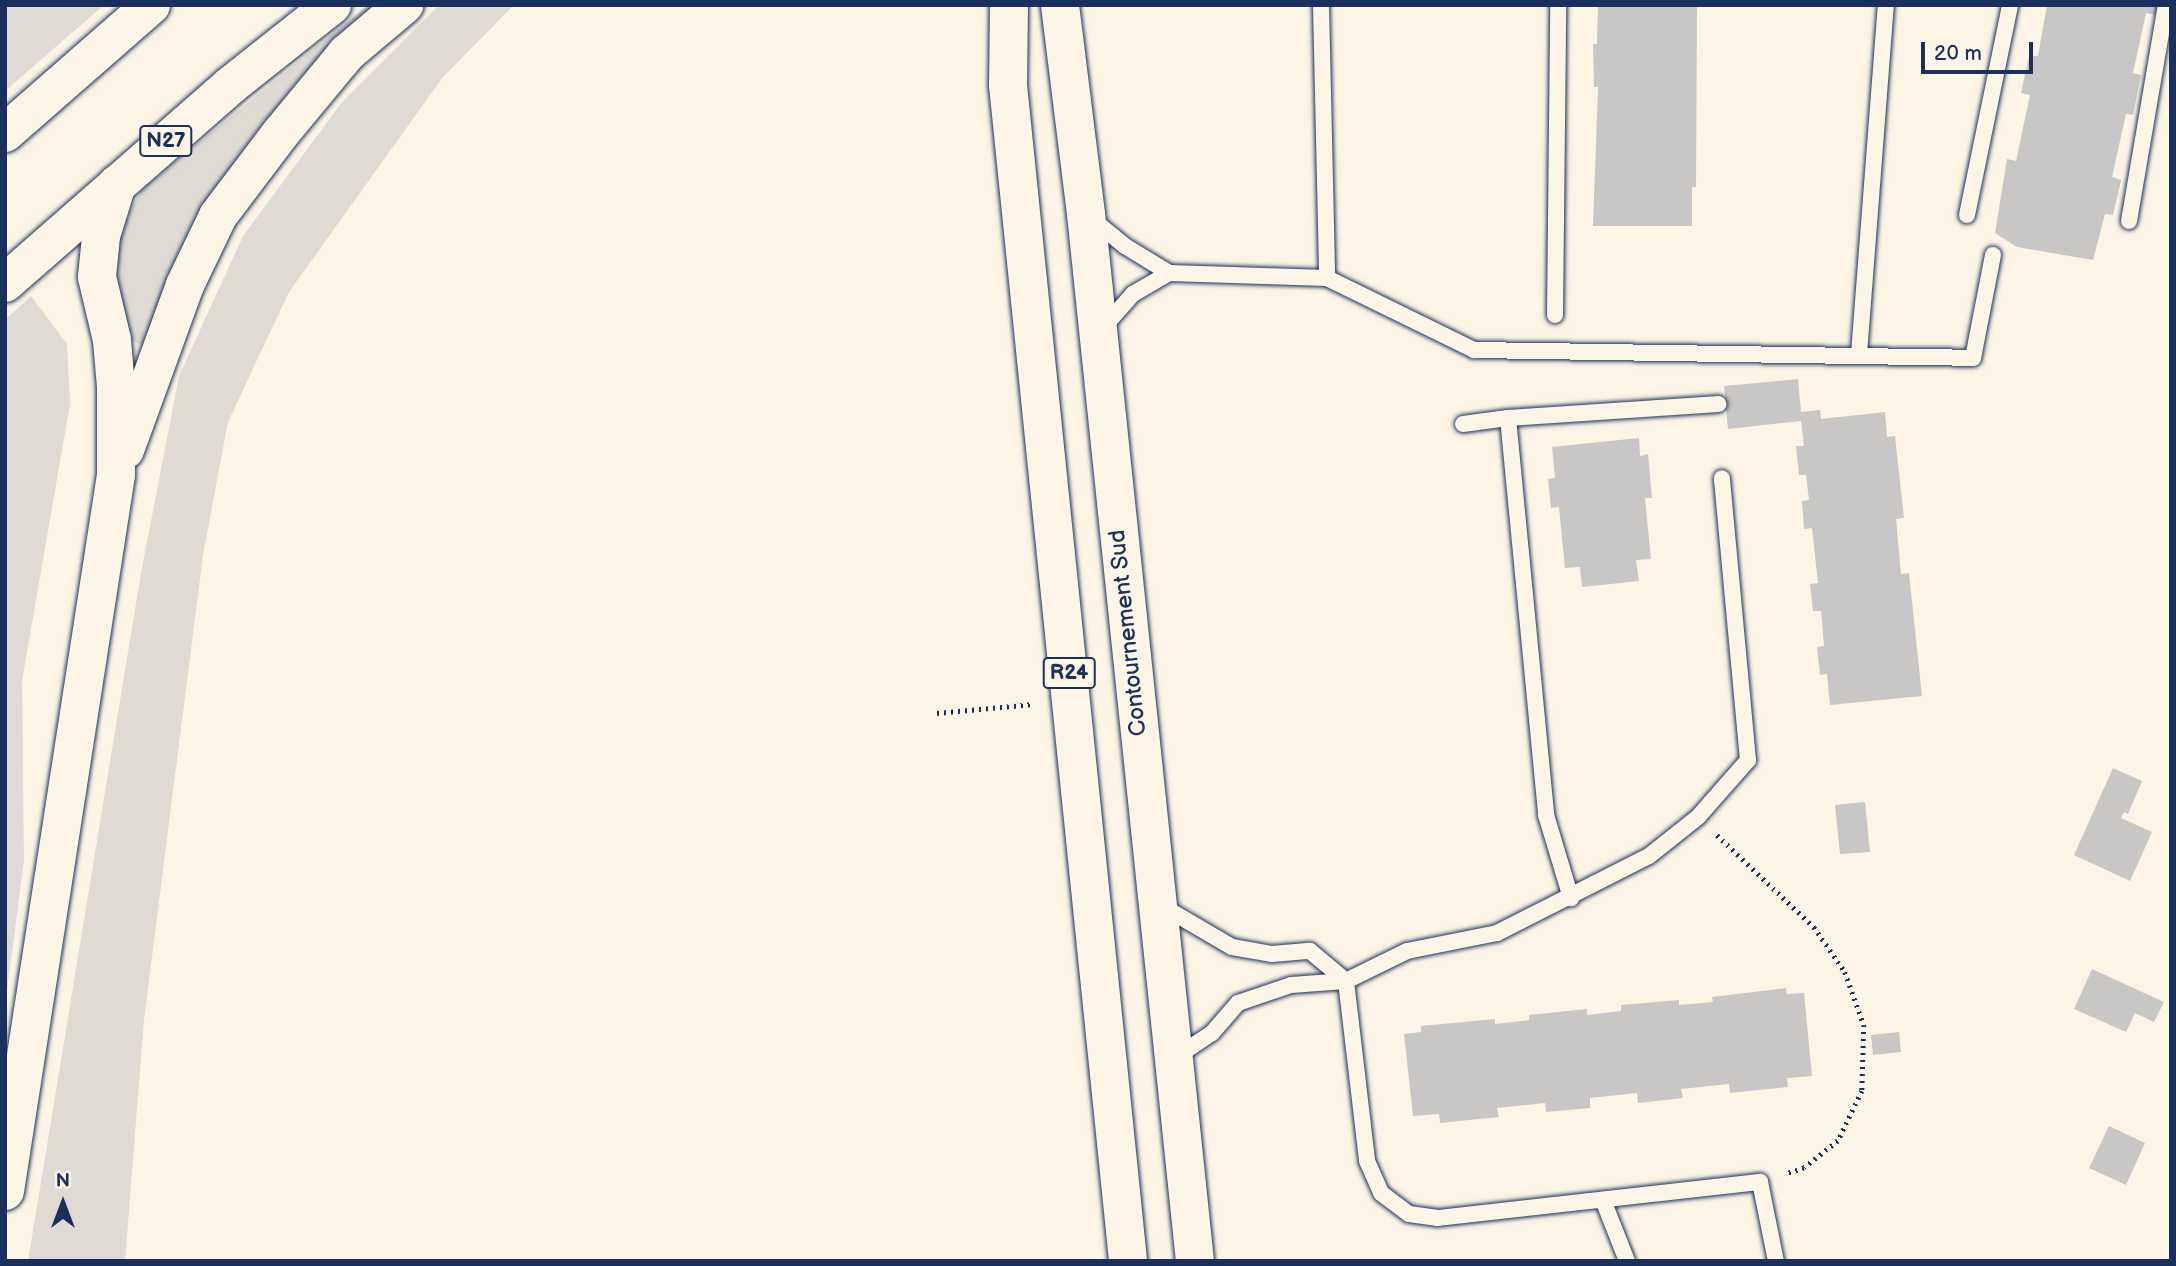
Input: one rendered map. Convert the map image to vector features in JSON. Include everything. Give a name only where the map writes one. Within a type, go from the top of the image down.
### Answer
[{"type":"highway","points":[[5,134],[151,5]]},
{"type":"highway","name":"N27","points":[[5,283],[19,256],[117,184],[231,85],[332,5]]},
{"type":"highway","points":[[116,475],[185,285],[218,216],[280,134],[347,53],[404,5]]},
{"type":"highway","points":[[985,5],[1008,85]]},
{"type":"highway","name":"R24","points":[[1009,5],[1008,85],[1128,1261]]},
{"type":"highway","name":"Contournement Sud","points":[[1060,5],[1086,214],[1195,1261]]},
{"type":"highway","points":[[5,1191],[116,475],[116,387],[112,340],[97,277],[101,236],[117,184]]},
{"type":"lane","points":[[1321,5],[1327,278]]},
{"type":"lane","points":[[1555,315],[1558,5]]},
{"type":"lane","points":[[1859,354],[1886,5]]},
{"type":"lane","points":[[1967,215],[2010,5]]},
{"type":"lane","points":[[2129,221],[2166,5]]},
{"type":"lane","points":[[1086,214],[1125,246],[1169,273],[1327,278],[1474,350],[1859,354],[1973,358],[1993,255]]},
{"type":"lane","points":[[1098,334],[1133,294],[1169,273]]},
{"type":"lane","points":[[1463,424],[1508,418],[1718,404]]},
{"type":"lane","points":[[1508,418],[1546,815],[1571,898]]},
{"type":"lane","points":[[1174,1058],[1212,1033],[1238,1003],[1291,985],[1346,981],[1407,951],[1497,933],[1571,898],[1649,856],[1698,817],[1748,760],[1722,478]]},
{"type":"lane","points":[[1157,903],[1232,947],[1272,954],[1310,951],[1346,981],[1367,1161],[1381,1193],[1409,1214],[1438,1218],[1760,1182],[1776,1261]]},
{"type":"lane","points":[[1603,1200],[1627,1261]]},
{"type":"path","points":[[937,713],[1072,700]]},
{"type":"path","points":[[1698,817],[1814,927],[1845,972],[1864,1026],[1862,1091],[1838,1141],[1804,1168],[1760,1182]]},
{"type":"shaded area","points":[[5,5],[104,5],[5,91]]},
{"type":"shaded area","points":[[368,5],[382,5],[144,348],[125,334],[111,284],[117,236],[142,189]]},
{"type":"shaded area","points":[[439,5],[514,5],[443,77],[289,292],[228,422],[203,555],[144,1020],[125,1261],[28,1261],[141,573],[179,376],[243,236],[342,102]]},
{"type":"shaded area","points":[[31,296],[67,344],[70,404],[22,681],[24,860],[5,1006],[5,320]]},
{"type":"building","points":[[1598,5],[1697,5],[1696,187],[1692,187],[1692,226],[1593,226],[1598,87],[1594,87],[1593,44],[1597,44]]},
{"type":"building","points":[[2047,5],[2158,5],[2156,15],[2146,13],[2133,73],[2141,75],[2133,115],[2126,114],[2112,177],[2121,180],[2113,215],[2105,214],[2093,260],[2017,247],[1995,233],[2007,159],[2016,161],[2030,95],[2021,93],[2029,56],[2038,56]]},
{"type":"building","points":[[1798,379],[1801,412],[1820,410],[1821,419],[1885,412],[1887,437],[1895,436],[1904,518],[1896,519],[1901,574],[1909,573],[1922,696],[1830,705],[1827,674],[1820,675],[1817,647],[1824,646],[1821,611],[1813,611],[1810,584],[1818,583],[1812,528],[1804,529],[1802,501],[1809,500],[1806,475],[1799,475],[1796,446],[1804,446],[1801,421],[1728,429],[1724,386]]},
{"type":"building","points":[[1639,438],[1640,456],[1648,454],[1652,498],[1645,498],[1651,559],[1636,560],[1639,581],[1582,587],[1580,567],[1565,568],[1559,507],[1551,508],[1548,479],[1555,478],[1552,447]]},
{"type":"building","points":[[2113,768],[2142,781],[2128,814],[2124,812],[2121,818],[2152,832],[2130,881],[2074,855]]},
{"type":"building","points":[[1865,802],[1870,852],[1840,854],[1835,805]]},
{"type":"building","points":[[2092,969],[2164,1002],[2154,1022],[2135,1013],[2126,1032],[2074,1009]]},
{"type":"building","points":[[1786,988],[1787,994],[1804,993],[1812,1076],[1787,1078],[1788,1087],[1730,1093],[1729,1084],[1681,1089],[1683,1098],[1638,1103],[1637,1093],[1590,1098],[1590,1108],[1546,1112],[1545,1103],[1497,1108],[1499,1117],[1440,1123],[1439,1114],[1413,1116],[1404,1034],[1421,1032],[1421,1026],[1495,1019],[1495,1024],[1529,1020],[1529,1015],[1587,1009],[1587,1015],[1621,1011],[1621,1005],[1679,1000],[1679,1005],[1713,1002],[1712,997]]},
{"type":"building","points":[[1899,1032],[1901,1052],[1873,1055],[1871,1035]]},
{"type":"building","points":[[2109,1126],[2145,1143],[2126,1185],[2089,1168]]}]
